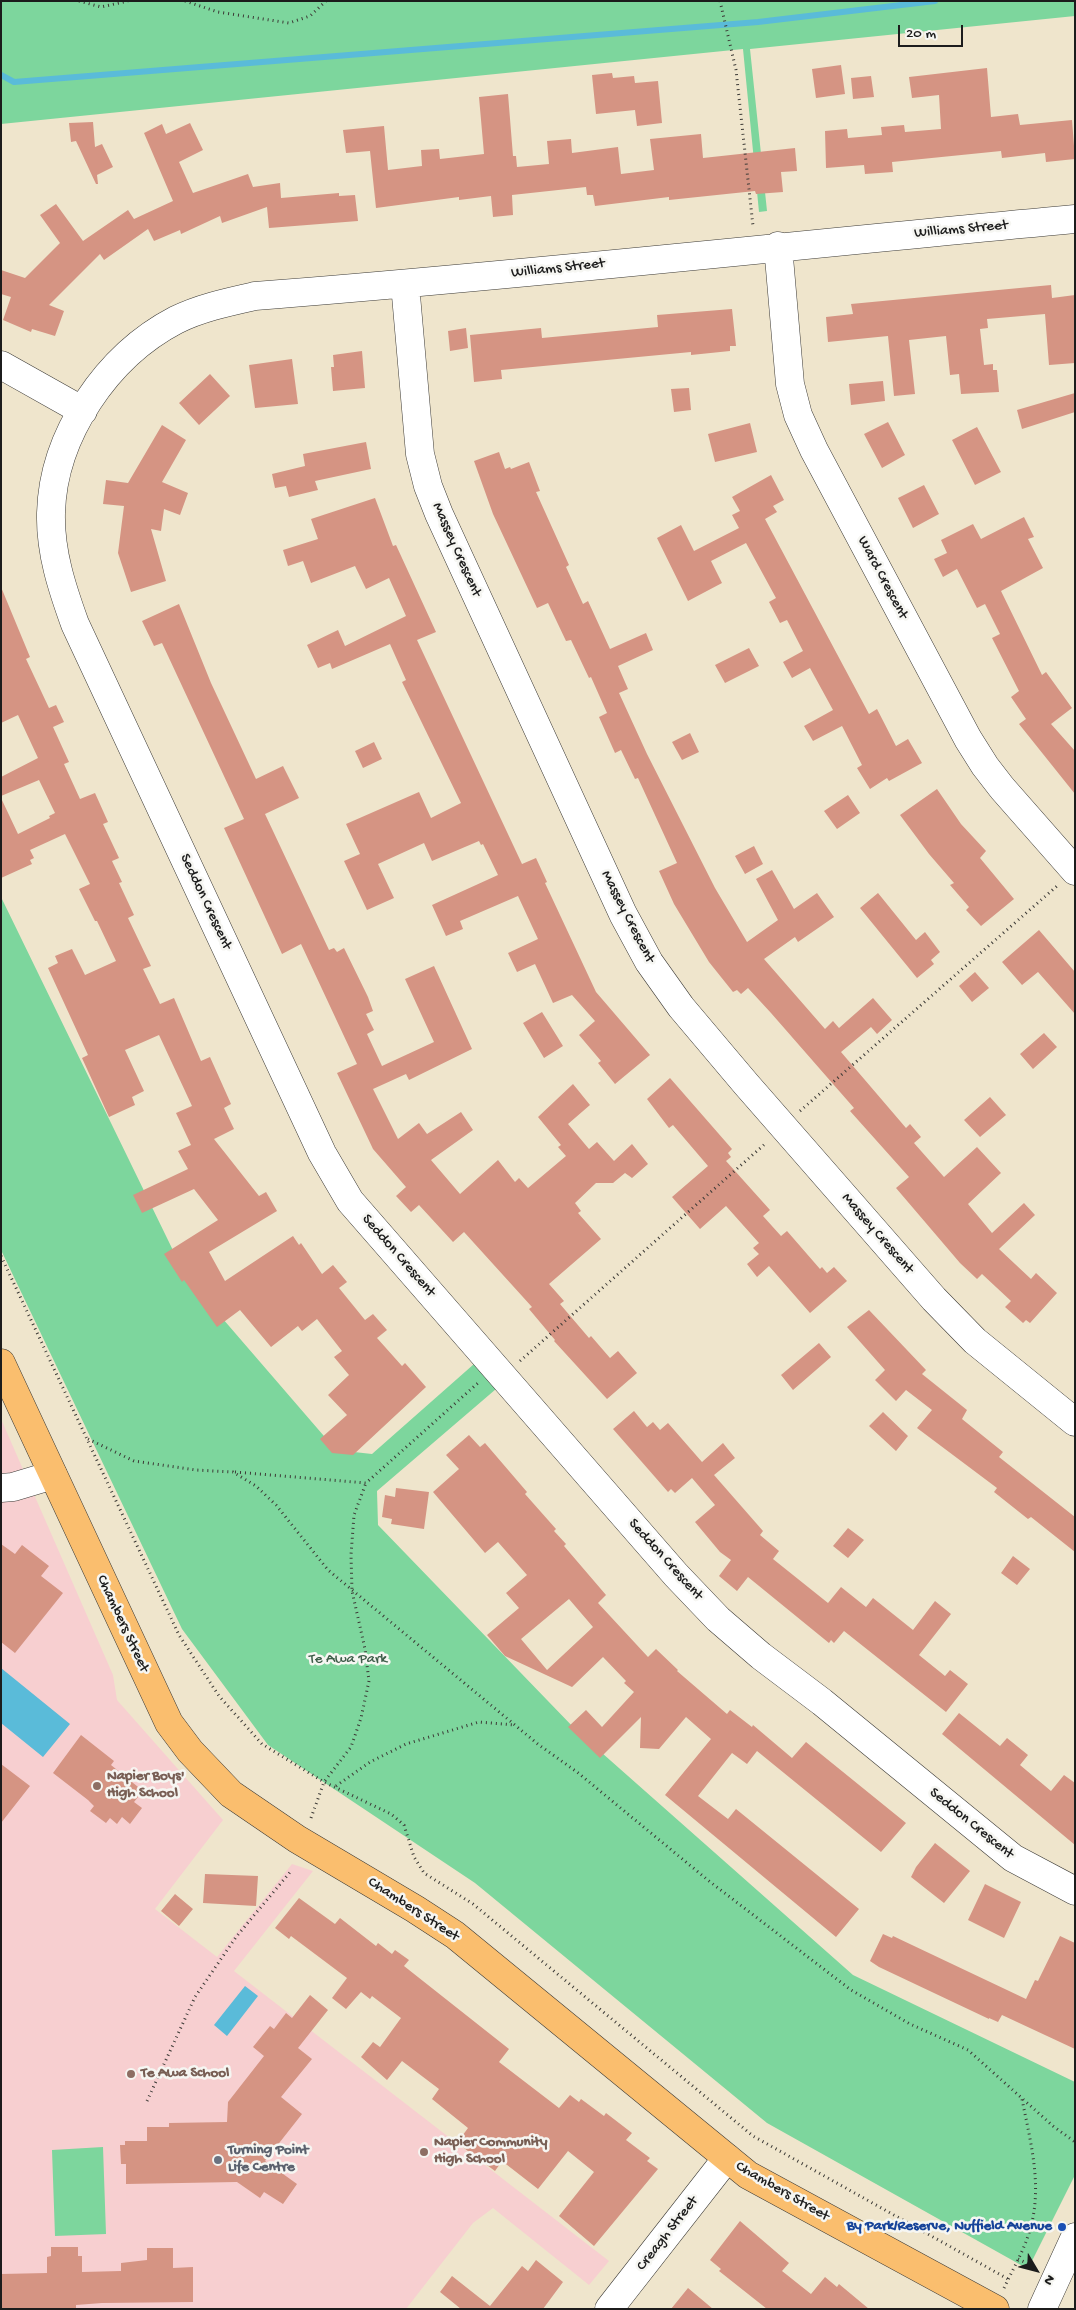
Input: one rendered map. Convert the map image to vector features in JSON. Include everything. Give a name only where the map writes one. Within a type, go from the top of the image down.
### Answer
[{"type":"main road","name":"Chambers Street","points":[[1,1363],[169,1722],[212,1776],[231,1794],[283,1830],[416,1909],[455,1935],[748,2175],[995,2308]]},
{"type":"street","name":"Williams Street","points":[[83,411],[103,381],[134,349],[176,320],[223,303],[256,296],[405,284],[778,246],[1075,219]]},
{"type":"street","name":"Ward Crescent","points":[[778,246],[790,384],[798,415],[814,450],[968,739],[985,766],[1075,871]]},
{"type":"street","name":"Massey Crescent","points":[[405,284],[420,454],[428,486],[439,514],[615,896],[649,962],[681,1007],[746,1084],[934,1299],[975,1341],[1075,1422]]},
{"type":"street","points":[[1,365],[83,411]]},
{"type":"street","name":"Seddon Crescent","points":[[83,411],[63,450],[51,512],[52,542],[57,569],[75,624],[288,1080],[350,1201],[676,1574],[718,1619],[761,1656],[822,1702],[1013,1858],[1075,1891]]},
{"type":"street","points":[[1,1488],[13,1488],[53,1475]]},
{"type":"street","name":"Creagh Street","points":[[609,2309],[727,2158]]},
{"type":"street","points":[[1042,2309],[1075,2237]]},
{"type":"path","points":[[79,1],[101,6],[128,1]]},
{"type":"path","points":[[185,1],[218,12],[289,23],[310,16],[326,1]]},
{"type":"path","points":[[720,1],[731,40],[736,70],[752,214],[752,249]]},
{"type":"path","points":[[1,1256],[179,1635],[219,1696],[262,1744],[324,1782],[336,1786],[391,1814],[404,1825],[414,1857],[424,1873],[473,1904],[753,2136],[1008,2280]]},
{"type":"path","points":[[310,1818],[324,1782],[351,1747],[361,1718],[369,1681],[365,1648],[352,1592],[351,1555],[354,1515],[366,1483],[496,1368]]},
{"type":"path","points":[[87,1439],[134,1461],[196,1470],[366,1483]]},
{"type":"path","points":[[233,1472],[256,1486],[276,1505],[328,1570],[352,1592],[577,1772],[709,1881],[851,1990],[910,2024],[968,2050],[1053,2126],[1075,2142]]},
{"type":"path","points":[[336,1786],[370,1762],[406,1744],[479,1722],[516,1725]]},
{"type":"path","points":[[148,2102],[196,1998],[236,1937],[292,1871]]},
{"type":"path","points":[[995,2308],[1028,2236],[1037,2188],[1022,2098]]},
{"type":"shaded area","points":[[1,1419],[113,1675],[117,1700],[223,1820],[155,1909],[217,1957],[292,1864],[313,1871],[234,1971],[609,2261],[589,2285],[493,2208],[473,2223],[406,2309],[1,2309]]},
{"type":"green space","points":[[1,1],[1075,1],[1075,16],[750,49],[767,211],[759,212],[743,49],[1,124]]},
{"type":"green space","name":"Te Awa Park","points":[[1,897],[185,1275],[336,1450],[372,1454],[474,1364],[496,1389],[377,1491],[378,1525],[576,1730],[853,1975],[1075,2082],[1075,2175],[1028,2269],[767,2123],[475,1883],[268,1745],[182,1629],[1,1250]]},
{"type":"green space","points":[[103,2147],[106,2234],[55,2236],[52,2150]]},
{"type":"water","points":[[1,1668],[70,1724],[43,1757],[1,1723]]},
{"type":"water","points":[[245,1986],[258,1996],[227,2036],[214,2025]]},
{"type":"building","points":[[841,65],[845,94],[816,98],[812,69]]},
{"type":"building","points":[[987,68],[991,117],[1018,114],[1020,125],[1072,120],[1075,159],[1046,162],[1045,153],[1002,158],[1001,151],[892,162],[893,172],[865,174],[864,165],[826,168],[825,131],[847,129],[848,138],[882,135],[881,127],[904,125],[905,132],[941,129],[939,95],[912,98],[909,77]]},
{"type":"building","points":[[612,73],[613,78],[634,76],[635,83],[658,81],[662,123],[637,126],[635,110],[596,114],[592,75]]},
{"type":"building","points":[[871,76],[874,97],[853,99],[851,78]]},
{"type":"building","points":[[508,94],[513,156],[516,156],[517,167],[549,164],[547,141],[571,139],[572,153],[618,147],[621,174],[654,170],[650,139],[701,134],[703,158],[795,148],[797,171],[781,172],[783,192],[756,194],[755,191],[669,200],[669,197],[595,206],[593,195],[587,195],[586,187],[512,195],[513,215],[493,217],[491,196],[459,200],[459,197],[376,208],[370,151],[346,153],[343,130],[384,126],[388,170],[422,166],[421,150],[439,149],[440,159],[484,154],[479,97]]},
{"type":"building","points":[[93,122],[95,147],[102,144],[113,167],[97,175],[98,184],[96,184],[76,141],[71,142],[69,123]]},
{"type":"building","points":[[190,123],[203,150],[179,162],[193,193],[248,174],[253,187],[280,183],[281,198],[339,193],[339,196],[355,195],[358,221],[269,228],[267,207],[222,223],[220,216],[181,234],[180,230],[154,241],[148,229],[104,260],[100,254],[49,305],[64,311],[55,336],[32,329],[31,332],[3,320],[11,297],[1,294],[1,270],[25,278],[60,243],[40,215],[56,204],[83,241],[128,210],[134,219],[173,201],[144,133],[162,124],[166,134]]},
{"type":"building","points":[[1051,285],[1052,298],[1075,295],[1075,363],[1049,365],[1045,314],[987,319],[988,328],[980,329],[984,365],[993,364],[993,370],[997,370],[999,392],[961,394],[959,374],[950,375],[946,336],[909,340],[915,394],[894,396],[888,336],[828,342],[826,317],[853,314],[851,304]]},
{"type":"building","points":[[732,309],[736,346],[730,346],[730,351],[691,355],[691,352],[501,370],[502,379],[474,382],[470,335],[541,328],[542,338],[658,327],[657,315]]},
{"type":"building","points":[[466,328],[468,348],[450,351],[448,331]]},
{"type":"building","points":[[362,351],[365,388],[333,391],[331,367],[334,367],[333,355]]},
{"type":"building","points":[[292,359],[298,404],[255,408],[249,365]]},
{"type":"building","points":[[210,374],[230,396],[199,425],[179,403]]},
{"type":"building","points":[[883,381],[885,401],[851,405],[849,384]]},
{"type":"building","points":[[689,388],[691,410],[674,412],[671,389]]},
{"type":"building","points":[[1075,393],[1075,412],[1022,429],[1017,410]]},
{"type":"building","points":[[888,422],[905,455],[882,468],[864,434]]},
{"type":"building","points":[[750,423],[757,452],[715,462],[708,434]]},
{"type":"building","points":[[162,425],[186,440],[162,482],[188,493],[180,515],[164,509],[161,531],[151,529],[166,581],[131,592],[118,553],[124,506],[103,504],[106,480],[128,483]]},
{"type":"building","points":[[977,427],[1001,472],[975,485],[952,440]]},
{"type":"building","points":[[366,442],[371,469],[315,481],[318,490],[289,497],[286,486],[275,488],[272,474],[305,466],[303,454]]},
{"type":"building","points":[[499,452],[505,469],[510,467],[511,469],[529,462],[540,491],[536,492],[569,565],[566,567],[583,604],[588,601],[610,649],[646,633],[653,650],[618,666],[628,689],[619,693],[647,754],[715,888],[747,942],[778,920],[756,879],[772,870],[794,909],[817,893],[834,917],[798,942],[795,937],[764,959],[825,1029],[833,1021],[839,1028],[873,998],[892,1020],[877,1034],[871,1027],[841,1052],[906,1128],[910,1124],[921,1137],[914,1143],[944,1177],[977,1147],[1001,1173],[968,1204],[992,1233],[1024,1203],[1035,1215],[999,1249],[1031,1279],[1036,1273],[1057,1293],[1030,1323],[1026,1320],[1023,1323],[1005,1307],[1011,1301],[982,1274],[977,1279],[960,1263],[896,1188],[909,1177],[850,1111],[854,1108],[771,1013],[748,988],[741,994],[737,990],[733,992],[709,962],[674,904],[659,871],[677,863],[638,778],[635,779],[621,750],[615,753],[599,717],[607,713],[591,677],[589,678],[571,640],[566,641],[548,603],[537,608],[493,514],[474,461]]},
{"type":"building","points":[[771,475],[784,500],[773,506],[777,512],[765,519],[869,714],[877,709],[896,746],[908,739],[922,763],[889,781],[887,778],[870,789],[857,768],[862,765],[842,726],[813,741],[804,726],[833,710],[810,668],[792,678],[783,662],[803,651],[787,620],[780,623],[769,602],[776,598],[746,543],[711,561],[722,583],[688,601],[657,538],[681,525],[694,551],[739,528],[732,515],[740,511],[732,497]]},
{"type":"building","points":[[924,485],[939,514],[913,528],[898,498]]},
{"type":"building","points":[[375,498],[393,546],[396,545],[436,632],[417,640],[522,864],[536,858],[547,882],[545,883],[596,992],[650,1055],[615,1084],[598,1063],[601,1061],[579,1035],[595,1021],[572,995],[553,1003],[535,964],[517,972],[508,953],[538,939],[518,896],[460,921],[463,929],[446,936],[432,905],[498,875],[483,844],[481,845],[479,841],[432,861],[424,843],[378,864],[394,898],[367,910],[344,861],[360,854],[346,824],[419,792],[431,818],[461,803],[402,682],[406,680],[390,644],[332,669],[330,663],[318,668],[307,645],[338,630],[345,646],[406,616],[389,578],[366,589],[355,566],[311,583],[303,561],[288,566],[283,550],[318,539],[311,519]]},
{"type":"building","points":[[1024,517],[1034,537],[1028,539],[1043,568],[1001,591],[1042,675],[1046,672],[1072,708],[1051,724],[1075,751],[1075,794],[1019,724],[1026,719],[1011,697],[1019,691],[992,638],[1000,634],[985,604],[977,608],[957,569],[943,577],[934,559],[947,553],[941,540],[973,524],[981,539]]},
{"type":"building","points":[[1,587],[30,657],[26,659],[49,708],[56,705],[64,722],[53,727],[69,762],[64,764],[80,799],[95,793],[108,822],[103,824],[119,858],[112,861],[122,882],[119,883],[134,915],[128,918],[151,966],[143,969],[160,1004],[174,998],[201,1061],[210,1057],[231,1104],[224,1108],[234,1129],[214,1139],[259,1196],[266,1192],[277,1211],[209,1252],[225,1281],[293,1236],[299,1245],[301,1243],[322,1274],[333,1265],[347,1282],[339,1288],[365,1320],[373,1314],[387,1330],[377,1338],[402,1366],[405,1363],[426,1387],[353,1455],[332,1453],[320,1439],[347,1415],[328,1395],[349,1375],[334,1357],[342,1351],[317,1319],[302,1331],[298,1326],[271,1347],[240,1310],[217,1327],[184,1280],[182,1282],[164,1254],[218,1220],[194,1189],[142,1213],[133,1195],[188,1169],[178,1151],[191,1145],[176,1113],[192,1106],[159,1035],[125,1050],[144,1091],[132,1097],[135,1105],[109,1117],[82,1058],[88,1055],[48,968],[58,963],[55,956],[72,949],[85,975],[116,961],[79,889],[90,884],[65,834],[30,850],[34,858],[30,860],[32,864],[1,878],[1,798],[18,834],[50,818],[49,816],[55,813],[39,780],[1,796],[1,777],[38,758],[18,715],[1,723]]},
{"type":"building","points":[[179,604],[211,683],[256,779],[283,766],[299,798],[265,814],[329,950],[334,948],[337,952],[344,948],[368,997],[373,1011],[366,1014],[374,1030],[367,1034],[382,1066],[434,1042],[405,979],[434,966],[472,1049],[409,1080],[406,1074],[373,1089],[398,1139],[419,1123],[427,1134],[461,1112],[473,1130],[431,1160],[460,1194],[498,1160],[515,1182],[519,1178],[528,1188],[566,1156],[558,1147],[561,1145],[538,1117],[573,1084],[590,1105],[568,1124],[589,1149],[597,1142],[614,1161],[632,1144],[648,1164],[632,1178],[625,1173],[613,1183],[596,1183],[575,1203],[581,1211],[578,1213],[601,1239],[549,1284],[564,1301],[560,1304],[589,1338],[591,1336],[610,1358],[618,1351],[637,1373],[607,1399],[554,1341],[529,1309],[532,1307],[464,1232],[453,1242],[419,1205],[411,1212],[396,1196],[406,1187],[373,1149],[337,1073],[357,1064],[301,944],[282,954],[224,828],[244,819],[162,643],[154,646],[142,621]]},
{"type":"building","points":[[749,648],[759,666],[725,683],[715,665]]},
{"type":"building","points":[[690,733],[699,752],[682,760],[672,742]]},
{"type":"building","points":[[374,742],[382,759],[363,768],[355,751]]},
{"type":"building","points":[[937,789],[961,824],[986,851],[980,858],[1014,899],[981,926],[966,910],[969,907],[950,885],[954,883],[929,854],[900,815]]},
{"type":"building","points":[[848,795],[860,813],[837,829],[824,811]]},
{"type":"building","points":[[754,846],[763,864],[745,874],[735,856]]},
{"type":"building","points":[[878,893],[916,940],[925,932],[940,952],[931,960],[934,964],[917,978],[860,908]]},
{"type":"building","points":[[1039,930],[1075,972],[1075,1014],[1038,972],[1022,985],[1002,962]]},
{"type":"building","points":[[975,972],[989,988],[972,1002],[959,986]]},
{"type":"building","points":[[542,1012],[563,1046],[544,1058],[523,1023]]},
{"type":"building","points":[[1044,1033],[1057,1047],[1033,1069],[1020,1054]]},
{"type":"building","points":[[670,1078],[732,1149],[728,1153],[731,1157],[726,1161],[770,1210],[763,1216],[781,1236],[787,1231],[820,1269],[822,1267],[827,1273],[834,1267],[847,1281],[810,1313],[769,1266],[757,1277],[747,1264],[759,1254],[753,1248],[759,1243],[726,1206],[700,1229],[672,1197],[708,1166],[673,1125],[669,1128],[647,1099]]},
{"type":"building","points":[[990,1097],[1006,1115],[980,1137],[964,1120]]},
{"type":"building","points":[[869,1310],[926,1370],[922,1374],[967,1410],[962,1419],[1003,1452],[999,1457],[1075,1517],[1075,1552],[1031,1517],[1028,1519],[994,1492],[997,1488],[917,1428],[932,1410],[906,1390],[896,1401],[875,1380],[885,1370],[847,1327]]},
{"type":"building","points":[[819,1343],[831,1357],[793,1390],[781,1375]]},
{"type":"building","points":[[634,1411],[647,1427],[653,1422],[660,1430],[668,1423],[702,1462],[723,1443],[735,1458],[714,1475],[763,1531],[760,1535],[779,1551],[773,1559],[828,1603],[841,1587],[866,1607],[873,1598],[913,1630],[935,1601],[951,1614],[919,1655],[945,1676],[950,1670],[968,1684],[946,1712],[844,1631],[834,1643],[831,1640],[829,1643],[748,1577],[737,1591],[719,1576],[731,1560],[720,1552],[695,1522],[715,1505],[692,1478],[675,1493],[671,1489],[668,1492],[613,1429]]},
{"type":"building","points":[[883,1412],[908,1436],[896,1451],[869,1426]]},
{"type":"building","points":[[469,1435],[480,1447],[485,1443],[527,1492],[525,1494],[556,1529],[554,1531],[566,1544],[564,1546],[606,1595],[598,1603],[648,1657],[656,1649],[677,1671],[727,1714],[730,1710],[752,1727],[753,1725],[792,1758],[806,1742],[906,1823],[881,1852],[757,1751],[747,1764],[732,1753],[698,1796],[728,1819],[736,1809],[859,1909],[836,1937],[665,1795],[711,1739],[686,1717],[659,1749],[640,1748],[641,1717],[600,1758],[568,1727],[586,1710],[602,1727],[634,1692],[624,1683],[626,1681],[603,1657],[572,1687],[505,1656],[487,1635],[519,1608],[506,1593],[527,1575],[498,1542],[485,1553],[433,1492],[459,1469],[446,1455]],"holes":[[[569,1599],[593,1627],[547,1670],[521,1639]]]},
{"type":"building","points":[[396,1488],[429,1492],[424,1529],[391,1524],[392,1519],[382,1517],[385,1495],[395,1497]]},
{"type":"building","points":[[848,1528],[864,1540],[848,1558],[833,1546]]},
{"type":"building","points":[[1,1544],[15,1554],[22,1545],[49,1566],[41,1576],[63,1593],[15,1653],[1,1642]]},
{"type":"building","points":[[1013,1556],[1030,1569],[1017,1585],[1001,1573]]},
{"type":"building","points":[[959,1713],[1000,1746],[1007,1738],[1028,1755],[1020,1765],[1051,1791],[1064,1775],[1075,1783],[1075,1845],[942,1734]]},
{"type":"building","points":[[81,1735],[114,1761],[111,1765],[143,1791],[134,1802],[142,1808],[130,1824],[122,1817],[117,1824],[110,1818],[106,1823],[90,1811],[94,1806],[88,1800],[53,1773]]},
{"type":"building","points":[[1,1764],[30,1786],[1,1823]]},
{"type":"building","points":[[935,1843],[970,1871],[944,1903],[911,1877],[916,1867]]},
{"type":"building","points":[[205,1874],[258,1876],[256,1906],[203,1903]]},
{"type":"building","points":[[985,1884],[1021,1902],[1004,1938],[968,1920]]},
{"type":"building","points":[[175,1894],[193,1909],[179,1926],[161,1911]]},
{"type":"building","points":[[299,1898],[335,1924],[340,1918],[376,1946],[378,1943],[392,1954],[395,1950],[409,1960],[404,1966],[509,2049],[499,2062],[559,2108],[570,2095],[579,2102],[581,2099],[604,2116],[606,2113],[632,2133],[626,2140],[650,2158],[647,2161],[658,2169],[594,2246],[559,2216],[594,2172],[568,2151],[538,2189],[502,2161],[495,2171],[457,2143],[468,2128],[432,2099],[439,2089],[402,2061],[387,2080],[361,2057],[373,2042],[380,2047],[401,2018],[372,1996],[370,1999],[361,1992],[346,2009],[332,1998],[347,1978],[291,1936],[289,1939],[275,1928]]},
{"type":"building","points":[[883,1934],[892,1938],[893,1936],[1026,1999],[1035,1980],[1038,1981],[1060,1936],[1075,1943],[1075,2049],[1002,2015],[998,2022],[989,2019],[879,1967],[870,1961]]},
{"type":"building","points":[[310,1995],[328,2010],[298,2048],[312,2059],[281,2097],[302,2114],[265,2161],[297,2184],[283,2204],[264,2192],[260,2198],[237,2182],[126,2184],[126,2164],[121,2164],[120,2145],[125,2145],[125,2141],[147,2141],[147,2127],[169,2127],[169,2123],[227,2122],[228,2102],[264,2056],[253,2047],[270,2026],[274,2029],[286,2013],[292,2018]]},
{"type":"building","points":[[740,2221],[789,2263],[782,2271],[811,2294],[825,2277],[837,2287],[839,2284],[869,2309],[767,2309],[719,2271],[721,2269],[710,2260]]},
{"type":"building","points":[[51,2247],[78,2247],[78,2256],[82,2256],[82,2272],[121,2271],[121,2263],[147,2260],[147,2248],[173,2248],[173,2268],[193,2267],[193,2302],[102,2303],[76,2305],[76,2308],[1,2309],[1,2274],[47,2273],[47,2257],[51,2256]]},
{"type":"building","points":[[536,2260],[563,2282],[543,2309],[461,2309],[440,2292],[452,2276],[490,2306],[522,2266],[528,2271]]},
{"type":"building","points":[[688,2288],[713,2309],[671,2309]]},
{"type":"waterway","points":[[1,75],[14,82],[758,22],[935,1]]},
{"type":"place","name":"Napier Boys' High School","points":[[97,1786]]},
{"type":"place","name":"Te Awa School","points":[[131,2074]]},
{"type":"place","name":"Napier Community High School","points":[[424,2152]]},
{"type":"place","name":"Turning Point Life Centre","points":[[218,2160]]},
{"type":"place","name":"By Park/Reserve, Nuffield Avenue","points":[[1062,2227]]}]
